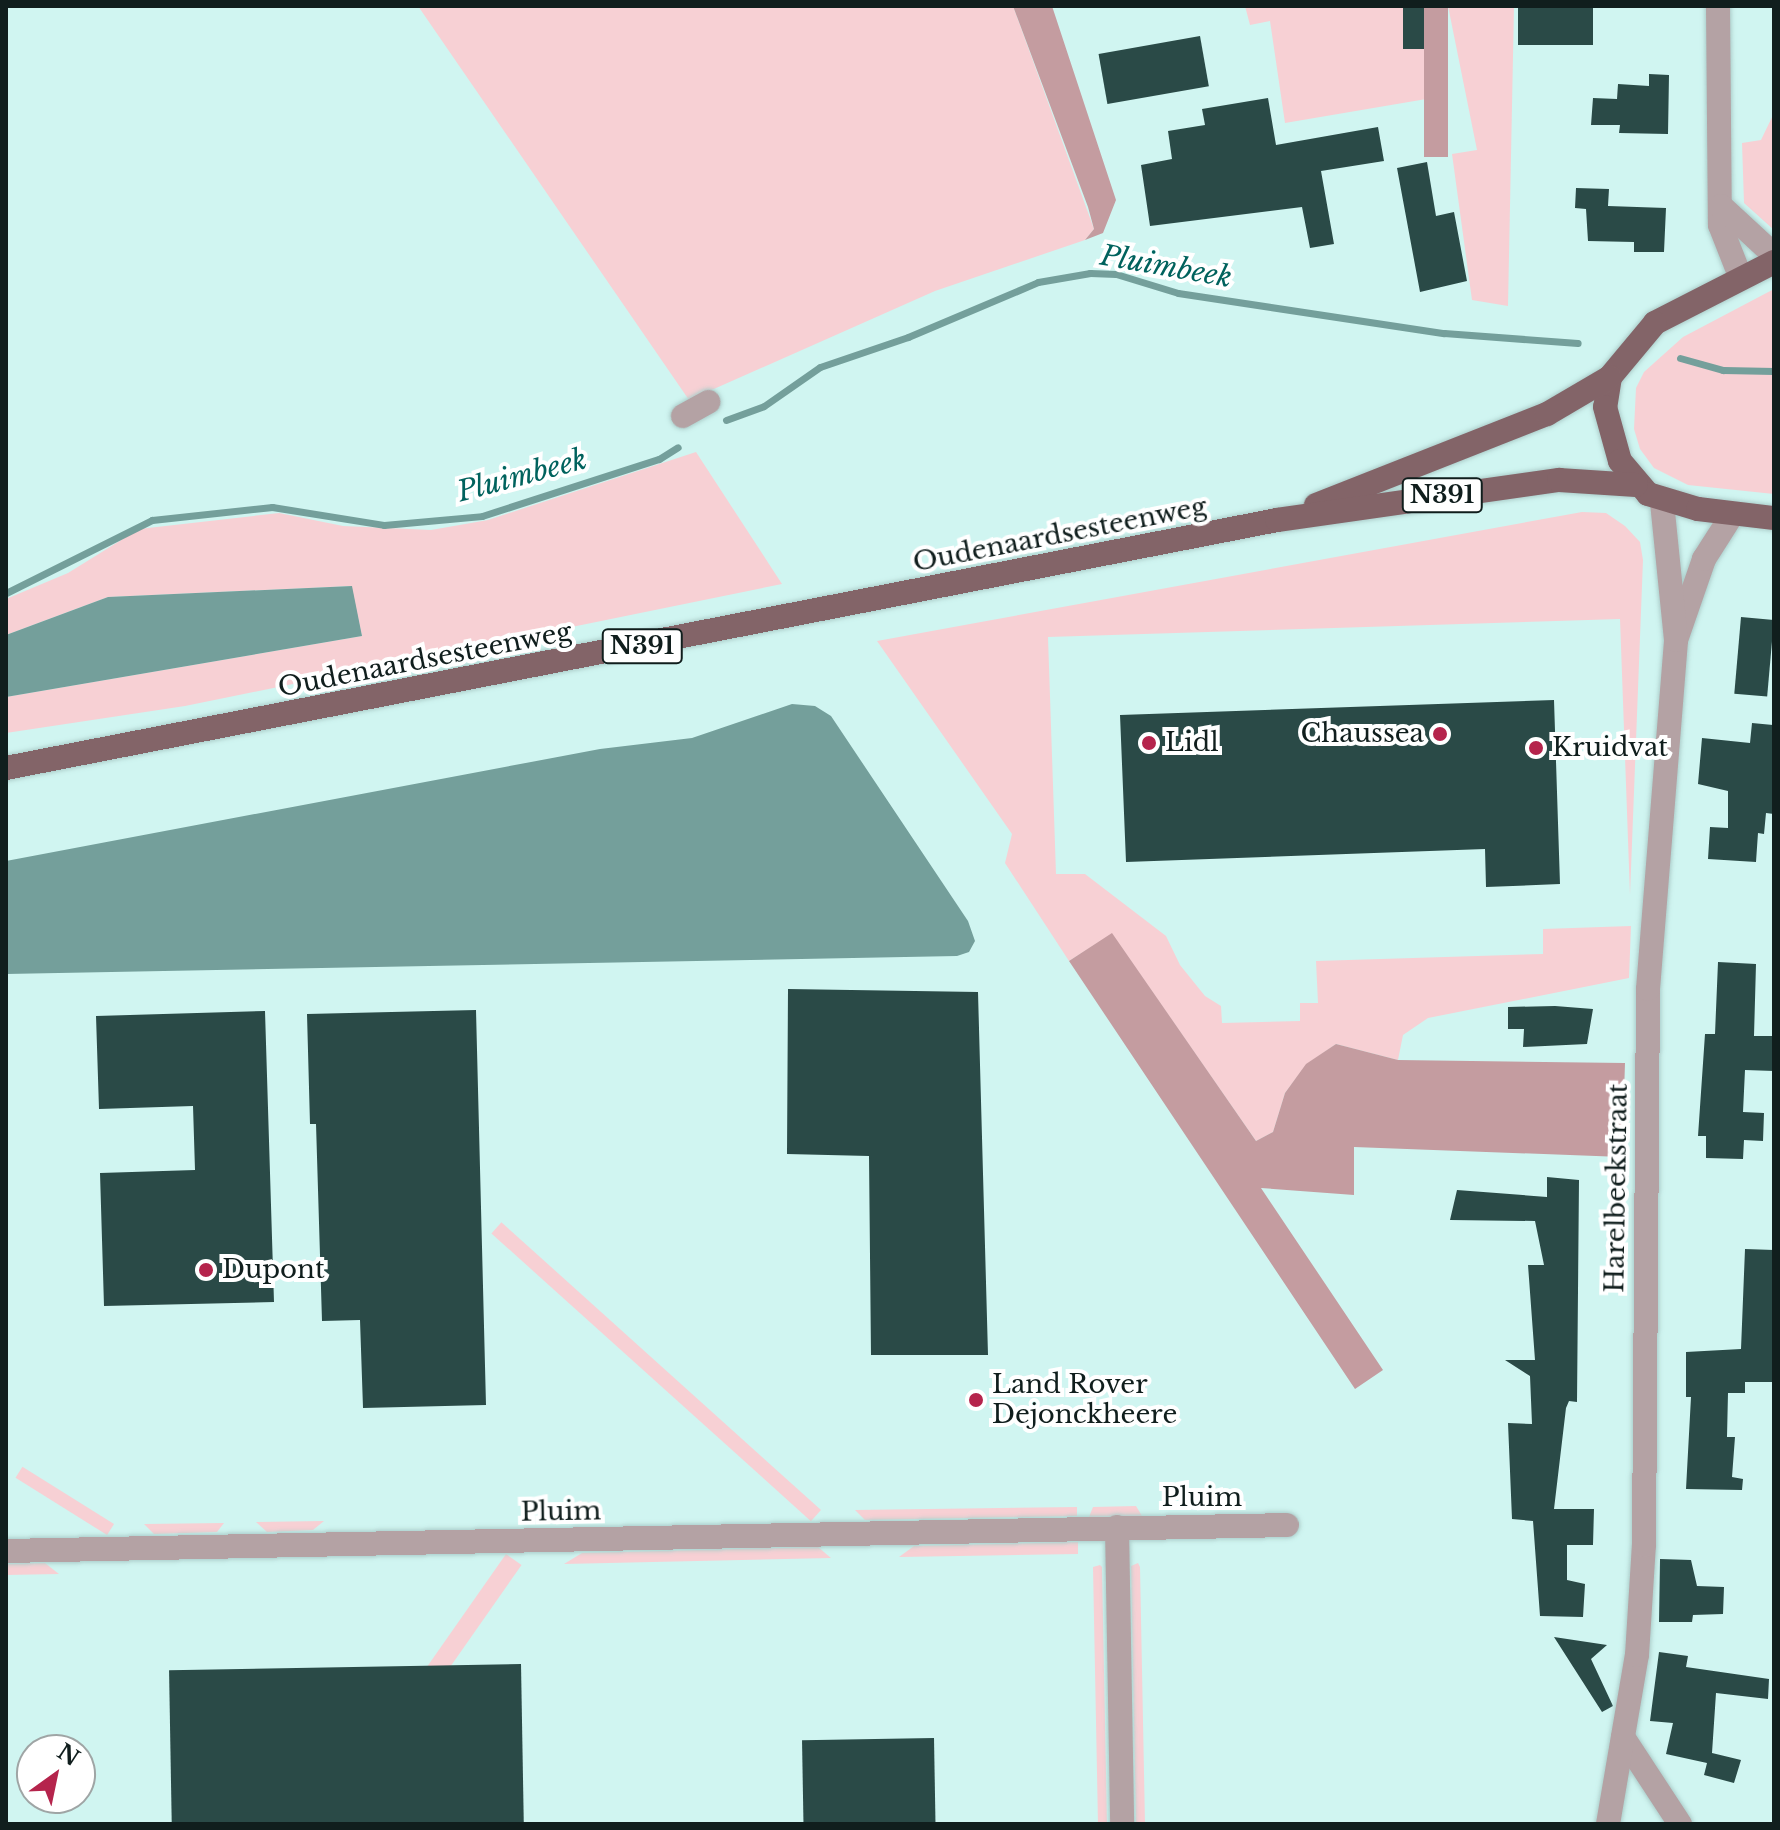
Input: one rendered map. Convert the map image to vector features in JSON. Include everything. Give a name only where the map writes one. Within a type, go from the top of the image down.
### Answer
[{"type":"main road","name":"N391","points":[[1774,262],[1740,276],[1655,323],[1610,377],[1608,429],[1620,461],[1636,485],[1662,502],[1732,515],[1774,518]]},
{"type":"main road","name":"Oudenaardsesteenweg","points":[[1277,520],[1547,414],[1610,377]]},
{"type":"main road","name":"Oudenaardsesteenweg","points":[[6,768],[1277,520],[1559,480],[1636,485]]},
{"type":"street","points":[[1718,6],[1721,206],[1726,250],[1740,276]]},
{"type":"street","points":[[1721,206],[1774,255]]},
{"type":"street","points":[[683,416],[708,402]]},
{"type":"street","name":"Harelbeekstraat","points":[[1608,1824],[1637,1655],[1644,1545],[1648,989],[1676,640],[1662,502]]},
{"type":"street","name":"Harelbeekstraat","points":[[1676,640],[1704,559],[1732,515]]},
{"type":"street","name":"Pluim","points":[[6,1551],[1287,1525]]},
{"type":"street","points":[[1117,1527],[1122,1824]]},
{"type":"street","points":[[1623,1737],[1680,1824]]},
{"type":"shaded area","points":[[418,6],[1013,6],[1094,229],[1085,240],[935,291],[689,400]]},
{"type":"shaded area","points":[[1013,6],[1052,6],[1116,200],[1103,233],[1085,240],[1094,229],[1088,207]]},
{"type":"shaded area","points":[[1245,6],[1424,6],[1444,96],[1285,123],[1270,21],[1250,25]]},
{"type":"shaded area","points":[[1424,6],[1448,6],[1448,157],[1424,157]]},
{"type":"shaded area","points":[[1448,6],[1514,6],[1508,306],[1472,300],[1452,154],[1477,150]]},
{"type":"shaded area","points":[[1774,113],[1774,230],[1744,203],[1742,143],[1761,140]]},
{"type":"shaded area","points":[[1774,289],[1774,494],[1688,485],[1654,468],[1640,449],[1634,429],[1636,388],[1644,372],[1683,337]]},
{"type":"shaded area","points":[[696,452],[782,584],[185,706],[6,733],[6,697],[362,636],[351,586],[108,597],[6,635],[6,599],[68,573],[139,529],[279,513],[343,526],[431,530],[488,520]]},
{"type":"shaded area","points":[[1582,512],[1606,513],[1625,526],[1640,542],[1643,560],[1630,895],[1620,619],[1048,637],[1056,874],[1085,874],[1166,936],[1180,965],[1205,996],[1221,1006],[1222,1023],[1300,1021],[1300,1003],[1318,1003],[1316,961],[1543,954],[1543,929],[1631,926],[1629,978],[1428,1018],[1403,1035],[1398,1060],[1336,1044],[1306,1065],[1285,1093],[1273,1132],[1256,1141],[1112,934],[1069,961],[1005,863],[1012,834],[877,641]]},
{"type":"shaded area","points":[[1112,933],[1256,1141],[1273,1132],[1285,1093],[1306,1064],[1336,1044],[1398,1060],[1625,1063],[1622,1157],[1354,1147],[1354,1195],[1261,1188],[1383,1370],[1355,1389],[1069,961]]},
{"type":"shaded area","points":[[501,1222],[821,1510],[811,1521],[491,1233]]},
{"type":"shaded area","points":[[22,1467],[114,1524],[107,1535],[16,1478]]},
{"type":"shaded area","points":[[1136,1506],[1142,1516],[1089,1517],[1093,1507]]},
{"type":"shaded area","points":[[1077,1507],[1077,1516],[865,1520],[855,1510]]},
{"type":"shaded area","points":[[324,1521],[313,1530],[267,1532],[256,1522]]},
{"type":"shaded area","points":[[224,1523],[217,1532],[154,1534],[144,1524]]},
{"type":"shaded area","points":[[1078,1542],[1078,1554],[899,1557],[914,1546]]},
{"type":"shaded area","points":[[818,1547],[831,1558],[564,1564],[582,1553]]},
{"type":"shaded area","points":[[506,1554],[522,1565],[340,1824],[317,1824]]},
{"type":"shaded area","points":[[45,1563],[59,1574],[6,1575],[6,1564]]},
{"type":"shaded area","points":[[1138,1563],[1145,1824],[1136,1824],[1131,1566]]},
{"type":"shaded area","points":[[1100,1565],[1107,1824],[1098,1824],[1093,1567]]},
{"type":"water","points":[[352,586],[362,636],[6,697],[6,635],[108,597]]},
{"type":"water","points":[[792,704],[815,706],[831,716],[968,921],[975,941],[969,952],[957,956],[6,974],[6,861],[600,749],[692,738]]},
{"type":"building","points":[[1403,6],[1424,6],[1424,49],[1403,49]]},
{"type":"building","points":[[1518,6],[1593,6],[1593,45],[1518,45]]},
{"type":"building","points":[[1200,36],[1209,86],[1107,104],[1099,54]]},
{"type":"building","points":[[1649,74],[1669,75],[1668,134],[1619,133],[1620,125],[1591,125],[1593,98],[1617,99],[1618,84],[1649,86]]},
{"type":"building","points":[[1268,98],[1276,145],[1378,127],[1384,161],[1321,171],[1334,244],[1310,248],[1302,207],[1150,226],[1141,165],[1172,159],[1168,131],[1205,125],[1202,109]]},
{"type":"building","points":[[1427,162],[1436,216],[1454,212],[1467,281],[1420,292],[1397,168]]},
{"type":"building","points":[[1576,188],[1609,189],[1608,206],[1666,208],[1664,252],[1634,252],[1634,242],[1588,241],[1586,209],[1575,208]]},
{"type":"building","points":[[1741,617],[1774,620],[1767,697],[1734,694]]},
{"type":"building","points":[[1554,700],[1560,884],[1486,887],[1485,849],[1126,862],[1120,715]]},
{"type":"building","points":[[1752,723],[1773,725],[1774,814],[1766,813],[1764,834],[1758,833],[1756,862],[1708,859],[1710,827],[1728,828],[1728,791],[1698,784],[1702,738],[1750,743]]},
{"type":"building","points":[[1718,962],[1756,964],[1754,1036],[1774,1036],[1774,1071],[1745,1070],[1743,1112],[1764,1113],[1763,1141],[1744,1140],[1743,1159],[1706,1158],[1706,1136],[1698,1136],[1705,1034],[1715,1034]]},
{"type":"building","points":[[788,989],[978,992],[988,1355],[871,1355],[869,1156],[787,1154]]},
{"type":"building","points":[[1508,1007],[1593,1009],[1587,1044],[1523,1047],[1524,1029],[1508,1029]]},
{"type":"building","points":[[476,1010],[486,1405],[363,1408],[360,1320],[322,1321],[316,1124],[310,1124],[307,1014]]},
{"type":"building","points":[[265,1011],[274,1302],[104,1306],[100,1173],[195,1170],[193,1106],[99,1109],[96,1016]]},
{"type":"building","points":[[1547,1177],[1579,1180],[1577,1402],[1569,1401],[1566,1408],[1554,1509],[1594,1509],[1593,1545],[1567,1545],[1567,1580],[1585,1584],[1583,1617],[1540,1616],[1533,1521],[1512,1519],[1508,1423],[1532,1424],[1530,1376],[1505,1360],[1535,1360],[1528,1265],[1544,1265],[1535,1221],[1450,1220],[1457,1190],[1547,1197]]},
{"type":"building","points":[[1745,1249],[1774,1250],[1774,1382],[1745,1382],[1745,1393],[1728,1393],[1727,1437],[1735,1437],[1732,1477],[1743,1479],[1742,1490],[1686,1489],[1691,1397],[1686,1397],[1686,1352],[1741,1349]]},
{"type":"building","points":[[1660,1559],[1691,1560],[1697,1586],[1724,1587],[1723,1614],[1693,1615],[1692,1622],[1659,1622]]},
{"type":"building","points":[[1554,1637],[1607,1645],[1591,1659],[1613,1706],[1602,1712]]},
{"type":"building","points":[[1659,1652],[1688,1656],[1686,1667],[1769,1679],[1768,1699],[1716,1693],[1712,1753],[1741,1760],[1734,1783],[1704,1775],[1707,1763],[1666,1754],[1673,1723],[1650,1721]]},
{"type":"building","points":[[521,1664],[524,1824],[172,1824],[169,1670]]},
{"type":"building","points":[[934,1738],[936,1824],[803,1824],[802,1740]]},
{"type":"waterway","name":"Pluimbeek","points":[[726,420],[764,406],[820,367],[908,337],[1038,282],[1090,273],[1116,274],[1178,293],[1444,333],[1578,343]]},
{"type":"waterway","name":"Pluimbeek","points":[[1680,358],[1723,370],[1774,371]]},
{"type":"waterway","name":"Pluimbeek","points":[[6,593],[152,520],[272,507],[384,525],[482,516],[659,459],[678,447]]},
{"type":"place","name":"Chaussea","points":[[1440,734]]},
{"type":"place","name":"Lidl","points":[[1149,743]]},
{"type":"place","name":"Kruidvat","points":[[1536,748]]},
{"type":"place","name":"Dupont","points":[[206,1270]]},
{"type":"place","name":"Land Rover Dejonckheere","points":[[976,1400]]}]
